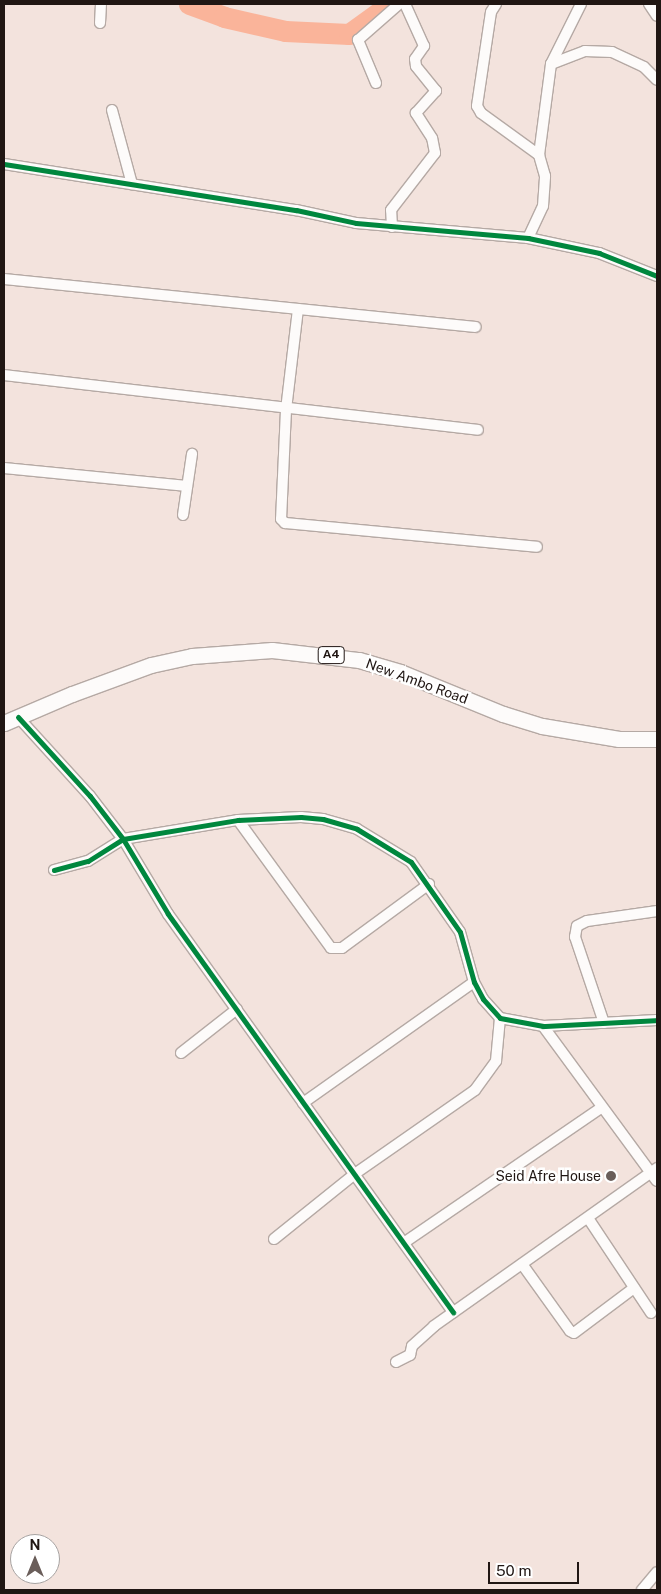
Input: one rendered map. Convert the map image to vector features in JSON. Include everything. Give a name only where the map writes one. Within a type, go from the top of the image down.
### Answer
[{"type":"main road","name":"New Ambo Road","points":[[4,723],[151,665],[192,656],[272,650],[359,660],[400,672],[503,714],[542,726],[619,739],[657,739]]},
{"type":"street","points":[[100,23],[101,4]]},
{"type":"street","points":[[376,83],[358,40],[399,4]]},
{"type":"street","points":[[392,227],[391,210],[435,153],[432,138],[416,112],[436,91],[416,66],[415,59],[424,46],[405,4]]},
{"type":"street","points":[[496,4],[491,12],[477,106],[481,112],[539,155]]},
{"type":"street","points":[[528,238],[543,206],[545,176],[539,155],[551,64],[581,4]]},
{"type":"street","points":[[649,4],[657,16]]},
{"type":"street","points":[[551,64],[584,51],[612,52],[644,67],[657,80]]},
{"type":"street","points":[[112,110],[132,184]]},
{"type":"street","points":[[4,164],[392,227],[528,238],[599,253],[657,276]]},
{"type":"street","points":[[4,279],[476,327]]},
{"type":"street","points":[[298,309],[286,410],[280,512],[285,523],[537,547]]},
{"type":"street","points":[[4,375],[286,410],[478,430]]},
{"type":"street","points":[[183,515],[192,454]]},
{"type":"street","points":[[4,468],[186,486]]},
{"type":"street","points":[[18,717],[90,796],[123,839],[168,914],[406,1242],[453,1312]]},
{"type":"street","points":[[54,870],[88,861],[123,839],[238,820],[301,817],[323,819],[357,829],[411,862],[429,884],[460,932],[474,982],[483,999],[500,1018],[543,1026],[657,1020]]},
{"type":"street","points":[[238,820],[331,948],[342,948],[429,884]]},
{"type":"street","points":[[604,1023],[575,937],[577,926],[587,921],[657,911]]},
{"type":"street","points":[[303,1102],[474,982]]},
{"type":"street","points":[[181,1053],[237,1009]]},
{"type":"street","points":[[274,1239],[356,1174],[475,1090],[496,1061],[500,1018]]},
{"type":"street","points":[[543,1026],[601,1108],[654,1170],[657,1181]]},
{"type":"street","points":[[406,1242],[601,1108]]},
{"type":"street","points":[[396,1362],[410,1355],[415,1342],[453,1312],[654,1170]]},
{"type":"street","points":[[588,1218],[651,1313]]},
{"type":"street","points":[[522,1264],[574,1333],[634,1288]]},
{"type":"street","points":[[642,1590],[657,1572]]},
{"type":"waterway","points":[[189,4],[224,17],[285,31],[349,34],[382,10],[385,4]]},
{"type":"cycle path","points":[[4,164],[296,210],[356,223],[528,238],[599,253],[657,276]]},
{"type":"cycle path","points":[[18,717],[90,796],[123,839],[168,914],[453,1312]]},
{"type":"cycle path","points":[[54,870],[88,861],[123,839],[238,820],[301,817],[323,819],[357,829],[411,862],[460,932],[474,982],[483,999],[500,1018],[543,1026],[657,1020]]},
{"type":"place","name":"Seid Afre House","points":[[611,1176]]}]
